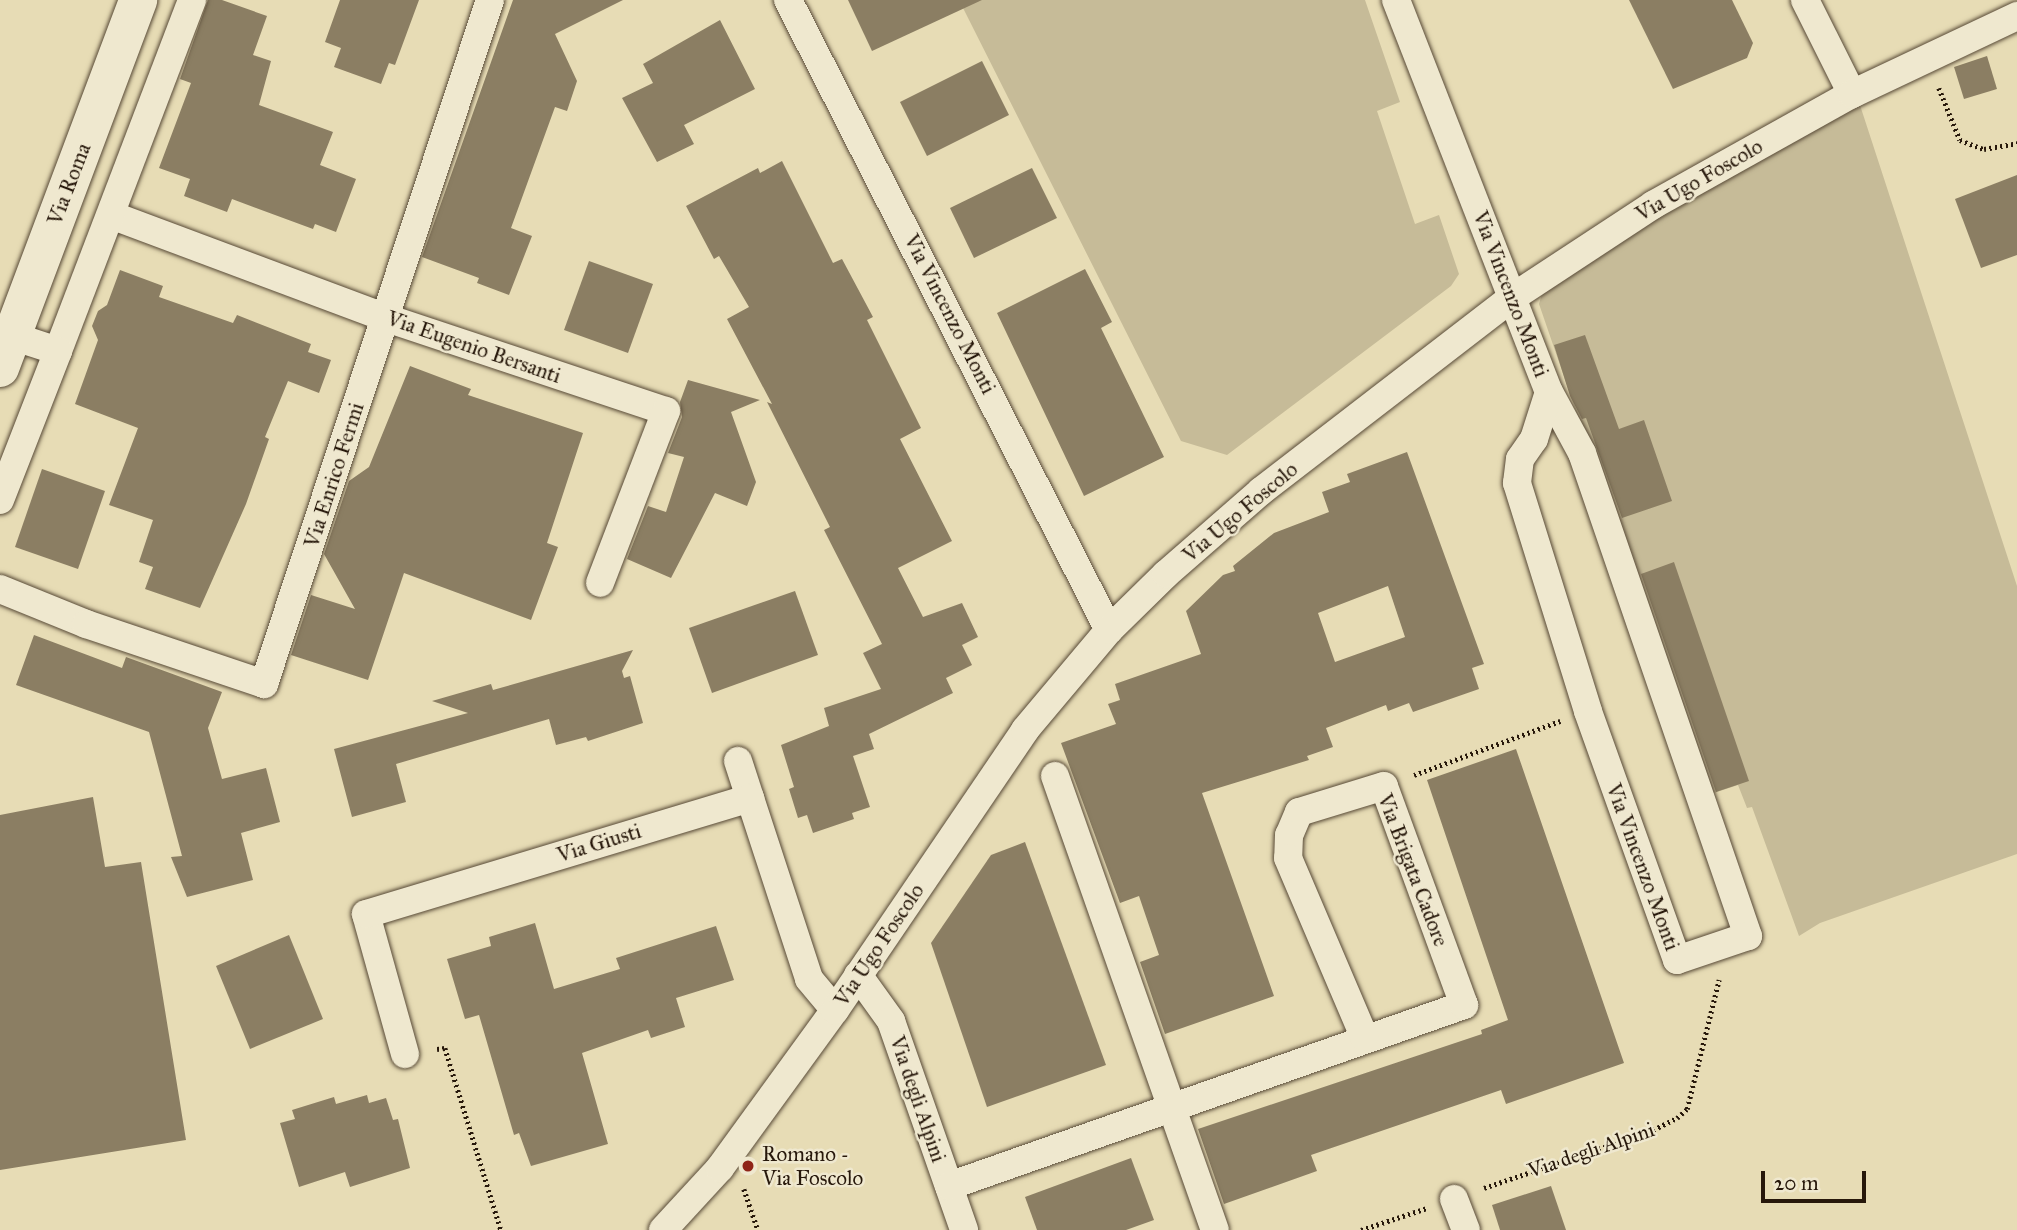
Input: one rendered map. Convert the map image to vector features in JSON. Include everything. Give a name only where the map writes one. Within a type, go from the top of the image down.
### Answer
[{"type":"main road","name":"Via Roma","points":[[6,352],[138,0]]},
{"type":"street","points":[[0,500],[192,0]]},
{"type":"street","name":"Via Enrico Fermi","points":[[0,589],[86,624],[264,684],[490,0]]},
{"type":"street","name":"Via Vincenzo Monti","points":[[788,0],[1108,630]]},
{"type":"street","name":"Via Vincenzo Monti","points":[[1396,0],[1549,392],[1582,453],[1748,936],[1677,960],[1588,711],[1517,483],[1520,458],[1529,446],[1549,392]]},
{"type":"street","points":[[1805,0],[1852,94]]},
{"type":"street","name":"Via Ugo Foscolo","points":[[663,1230],[720,1168],[835,1010],[1025,730],[1108,630],[1261,491],[1513,297],[1689,183],[1852,94],[2017,16]]},
{"type":"street","name":"Via Eugenio Bersanti","points":[[111,215],[386,317],[666,411],[600,583]]},
{"type":"street","points":[[6,352],[58,351]]},
{"type":"street","points":[[1529,446],[1567,444],[1582,453]]},
{"type":"street","points":[[738,761],[809,979],[835,1010]]},
{"type":"street","points":[[1055,776],[1214,1230]]},
{"type":"street","name":"Via Brigata Cadore","points":[[949,1185],[1172,1108],[1364,1036],[1464,1004],[1384,786],[1299,812],[1289,835],[1288,858],[1364,1036]]},
{"type":"street","name":"Via Giusti","points":[[405,1054],[366,914],[750,798]]},
{"type":"street","name":"Via degli Alpini","points":[[858,975],[891,1021],[964,1230]]},
{"type":"street","points":[[1454,1199],[1465,1230]]},
{"type":"path","points":[[1930,57],[1960,140],[1984,149],[2017,143]]},
{"type":"path","points":[[1384,786],[1588,711]]},
{"type":"path","name":"Via degli Alpini","points":[[1361,1230],[1454,1199],[1566,1156],[1653,1130],[1687,1109],[1719,979],[1711,949]]},
{"type":"path","points":[[405,1054],[444,1048],[501,1230]]},
{"type":"path","points":[[720,1168],[743,1185],[758,1230]]},
{"type":"shaded area","points":[[959,0],[1365,0],[1400,102],[1377,111],[1415,224],[1439,215],[1459,274],[1451,286],[1227,455],[1181,441]]},
{"type":"shaded area","points":[[1858,99],[2017,586],[2017,854],[1820,923],[1799,936],[1752,807],[1747,808],[1738,785],[1708,795],[1539,304],[1544,287],[1628,226]]},
{"type":"building","points":[[208,0],[222,0],[267,16],[253,55],[271,61],[259,105],[333,132],[320,165],[356,179],[336,232],[315,224],[313,229],[232,199],[227,212],[184,196],[190,179],[159,168],[191,83],[180,79]]},
{"type":"building","points":[[340,0],[419,0],[395,65],[389,63],[381,84],[334,67],[341,48],[325,42]]},
{"type":"building","points":[[513,0],[623,0],[555,34],[577,81],[567,111],[555,107],[511,228],[532,236],[509,295],[477,283],[479,278],[422,257]]},
{"type":"building","points":[[848,0],[982,0],[872,51]]},
{"type":"building","points":[[1629,0],[1732,0],[1753,43],[1747,58],[1673,89]]},
{"type":"building","points":[[720,20],[755,89],[684,125],[694,144],[657,162],[622,98],[653,83],[643,64]]},
{"type":"building","points":[[1987,56],[1997,89],[1964,99],[1954,67]]},
{"type":"building","points":[[982,61],[1009,115],[927,156],[900,102]]},
{"type":"building","points":[[782,161],[833,263],[842,259],[873,317],[867,320],[921,428],[900,439],[952,541],[898,568],[923,617],[962,603],[978,637],[962,645],[972,665],[946,678],[953,693],[869,734],[874,749],[853,756],[870,807],[852,813],[854,819],[813,833],[807,815],[798,818],[789,789],[794,787],[781,745],[829,726],[824,708],[881,689],[863,653],[882,644],[824,530],[830,527],[767,402],[772,404],[727,319],[749,307],[719,256],[714,259],[686,206],[758,168],[760,173]]},
{"type":"building","points":[[1032,168],[1057,218],[974,258],[950,208]]},
{"type":"building","points":[[2017,175],[2017,255],[1981,268],[1955,199]]},
{"type":"building","points":[[589,261],[653,284],[628,353],[564,330]]},
{"type":"building","points":[[1085,269],[1112,322],[1101,328],[1164,457],[1084,496],[997,313]]},
{"type":"building","points":[[120,270],[163,286],[159,297],[233,323],[237,315],[311,344],[308,352],[331,360],[319,393],[288,381],[265,437],[269,439],[246,504],[200,608],[145,589],[153,567],[139,562],[153,520],[109,505],[138,428],[75,404],[98,340],[92,326],[98,311],[107,305]]},
{"type":"building","points":[[1585,335],[1619,429],[1644,420],[1672,501],[1622,518],[1586,418],[1582,419],[1570,396],[1554,345]]},
{"type":"building","points":[[410,366],[471,389],[468,395],[583,433],[547,543],[558,547],[531,620],[404,573],[368,680],[291,655],[311,595],[355,609],[324,554],[349,481],[369,467]]},
{"type":"building","points":[[688,380],[760,400],[731,412],[756,482],[747,506],[715,493],[671,578],[627,559],[648,506],[666,512],[684,457],[668,453],[682,417],[680,402]]},
{"type":"building","points":[[1407,452],[1484,664],[1472,668],[1479,689],[1413,712],[1409,703],[1388,711],[1386,705],[1326,728],[1333,747],[1307,756],[1309,760],[1202,793],[1274,996],[1165,1034],[1140,962],[1159,955],[1139,896],[1120,903],[1061,743],[1116,724],[1108,704],[1120,700],[1115,684],[1201,654],[1186,611],[1223,575],[1235,571],[1233,566],[1274,533],[1329,512],[1322,492],[1350,482],[1347,474]],"holes":[[[1388,586],[1405,637],[1335,662],[1318,613]]]},
{"type":"building","points":[[42,469],[105,491],[78,569],[15,547]]},
{"type":"building","points":[[1674,562],[1749,781],[1716,792],[1641,574]]},
{"type":"building","points":[[795,591],[818,655],[712,693],[689,628]]},
{"type":"building","points":[[34,635],[122,668],[126,657],[222,692],[208,728],[222,779],[266,768],[280,822],[241,833],[253,880],[187,897],[171,857],[182,856],[149,732],[16,685]]},
{"type":"building","points":[[633,650],[622,671],[624,678],[630,676],[643,723],[588,741],[586,737],[556,745],[549,719],[396,764],[406,802],[352,817],[334,749],[468,713],[432,701],[491,684],[493,690]]},
{"type":"building","points":[[1516,749],[1624,1063],[1506,1104],[1501,1090],[1311,1155],[1317,1171],[1224,1204],[1198,1129],[1482,1034],[1481,1030],[1508,1020],[1427,780]]},
{"type":"building","points":[[93,797],[105,867],[141,862],[186,1140],[0,1170],[0,815]]},
{"type":"building","points":[[1025,842],[1106,1065],[987,1107],[931,943],[991,855]]},
{"type":"building","points":[[535,923],[554,989],[620,969],[616,958],[716,926],[734,980],[676,998],[685,1027],[651,1038],[648,1030],[582,1053],[608,1144],[531,1166],[519,1133],[514,1135],[479,1015],[465,1019],[447,959],[491,946],[489,937]]},
{"type":"building","points":[[289,935],[323,1019],[250,1049],[216,966]]},
{"type":"building","points":[[367,1095],[369,1103],[386,1098],[393,1120],[398,1119],[410,1168],[350,1187],[345,1172],[299,1187],[280,1123],[295,1119],[292,1110],[334,1097],[336,1104]]},
{"type":"building","points":[[1131,1158],[1154,1220],[1126,1230],[1037,1230],[1025,1197]]},
{"type":"building","points":[[1551,1186],[1566,1230],[1500,1230],[1492,1205]]},
{"type":"place","name":"Romano - Via Foscolo","points":[[748,1166]]}]
